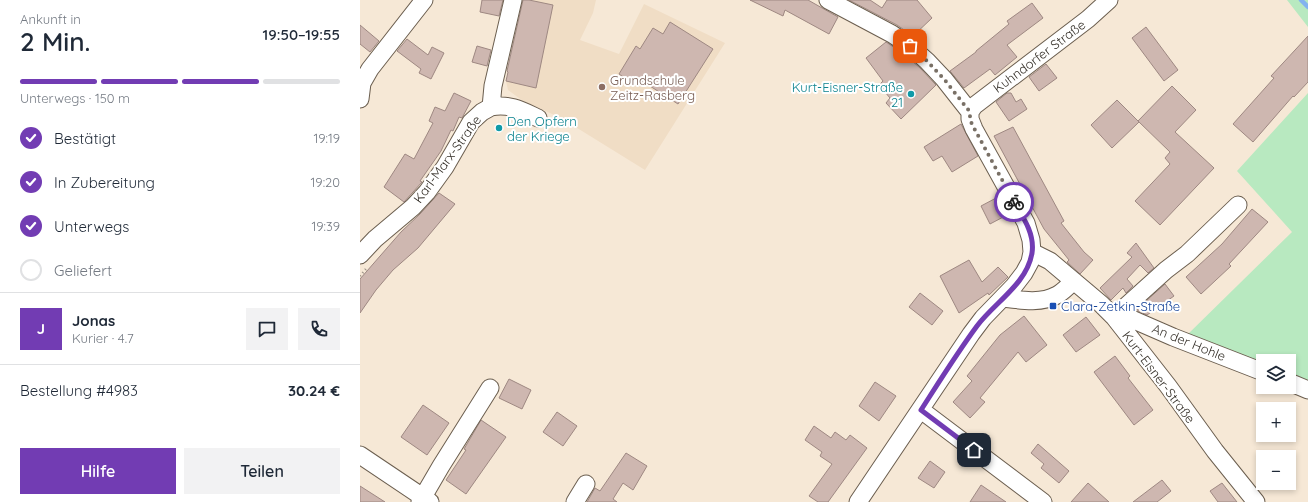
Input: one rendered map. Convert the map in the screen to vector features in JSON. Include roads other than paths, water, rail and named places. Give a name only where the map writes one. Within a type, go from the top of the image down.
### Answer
[{"type":"street","points":[[360,99],[362,83],[370,69],[424,0]]},
{"type":"street","name":"Karl-Marx-Straße","points":[[360,255],[375,239],[413,207],[427,192],[445,167],[471,122],[482,112],[491,107],[493,86],[512,0]]},
{"type":"street","points":[[828,0],[892,34],[910,46],[944,79],[970,112],[970,120],[974,128],[1026,223],[1031,240],[1032,252],[1030,262],[1024,273],[977,326],[858,502]]},
{"type":"street","name":"Kuhndorfer Straße","points":[[970,112],[974,106],[1088,19],[1109,0]]},
{"type":"street","points":[[491,107],[512,106],[538,118]]},
{"type":"street","points":[[1114,317],[1166,270],[1187,254],[1238,205]]},
{"type":"street","name":"Kurt-Eisner-Straße","points":[[1032,252],[1050,261],[1101,304],[1114,317],[1168,386],[1215,451],[1256,502]]},
{"type":"street","points":[[1003,298],[1034,301],[1056,296],[1074,281]]},
{"type":"street","name":"An der Hohle","points":[[1114,317],[1127,317],[1173,337],[1256,369]]},
{"type":"street","points":[[1296,385],[1308,390]]},
{"type":"street","points":[[360,455],[424,500],[441,466],[490,388]]},
{"type":"street","points":[[921,410],[1043,502]]},
{"type":"street","points":[[575,502],[586,484]]},
{"type":"waterway","points":[[1301,0],[1308,7]]},
{"type":"place","name":"Grundschule Zeitz-Rasberg","points":[[602,87]]},
{"type":"place","name":"Kurt-Eisner-Straße 21","points":[[911,94]]},
{"type":"place","name":"Den Opfern der Kriege","points":[[499,128]]},
{"type":"place","name":"Clara-Zetkin-Straße","points":[[1053,306]]}]
